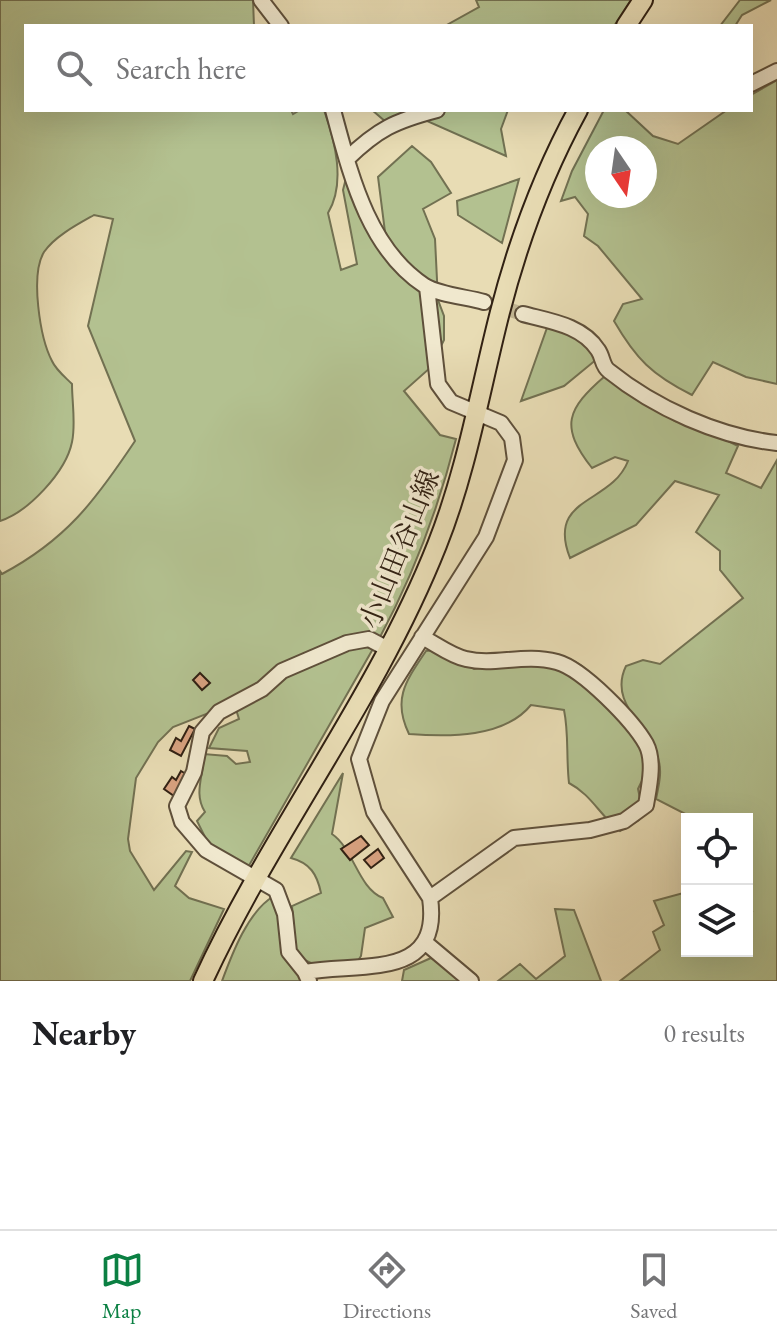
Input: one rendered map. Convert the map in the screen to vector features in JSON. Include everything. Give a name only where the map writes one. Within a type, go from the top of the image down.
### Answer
[{"type":"main road","points":[[627,24],[643,0]]},
{"type":"main road","name":"小山田谷山線","points":[[203,981],[256,879],[388,649],[437,544],[525,228],[577,112]]},
{"type":"street","points":[[261,0],[279,24]]},
{"type":"street","points":[[753,83],[777,71]]},
{"type":"street","points":[[334,112],[347,159],[378,237],[427,287],[484,302]]},
{"type":"street","points":[[347,159],[374,133],[395,121],[429,112]]},
{"type":"street","points":[[388,649],[369,639],[359,639],[322,656],[299,662],[282,671],[262,689],[219,712],[202,732],[194,772],[177,806],[179,814],[206,850],[281,896],[289,952],[307,976],[391,966],[419,953],[427,944],[432,912],[430,898],[374,812],[359,759],[382,701],[486,537],[515,460],[508,431],[488,416],[475,414],[451,402],[438,384],[427,287]]},
{"type":"street","points":[[523,314],[585,335],[600,351],[605,368],[655,402],[746,440],[777,443]]},
{"type":"street","points":[[422,637],[462,659],[480,661],[521,656],[560,662],[604,695],[647,746],[650,776],[646,805],[624,821],[573,833],[514,838],[430,898]]},
{"type":"street","points":[[427,944],[471,981]]},
{"type":"green space","points":[[0,0],[253,0],[254,24],[24,24],[24,112],[325,112],[337,162],[337,189],[328,213],[341,270],[357,264],[343,190],[348,170],[395,250],[385,232],[378,177],[412,146],[431,162],[451,193],[423,209],[435,239],[438,300],[444,316],[444,340],[430,368],[404,391],[440,435],[456,439],[424,541],[379,639],[365,634],[343,636],[332,649],[374,647],[247,869],[208,843],[197,821],[205,812],[199,791],[204,754],[227,756],[236,764],[250,762],[247,751],[209,748],[219,728],[239,719],[234,703],[173,727],[158,742],[136,778],[128,839],[130,851],[154,890],[186,851],[192,852],[175,886],[189,898],[224,909],[190,981],[0,981],[0,571],[2,574],[24,561],[62,533],[92,500],[135,441],[88,326],[113,219],[94,215],[54,241],[40,262],[38,306],[48,351],[56,367],[72,384],[72,442],[62,466],[34,500],[0,521]]},
{"type":"green space","points":[[476,0],[631,0],[615,24],[449,24],[479,7]]},
{"type":"green space","points":[[740,0],[771,0],[742,15],[736,24],[722,24]]},
{"type":"green space","points":[[777,80],[777,384],[746,377],[713,362],[692,395],[656,373],[638,356],[614,321],[623,304],[642,299],[598,246],[584,236],[588,214],[575,197],[561,201],[585,146],[585,208],[657,208],[657,137],[678,144],[724,112],[753,112],[753,94]]},
{"type":"green space","points":[[374,112],[407,112],[386,122]]},
{"type":"green space","points":[[407,112],[507,112],[501,129],[506,156]]},
{"type":"green space","points":[[603,112],[627,112],[653,136],[590,136]]},
{"type":"green space","points":[[519,179],[502,243],[458,215],[457,201]]},
{"type":"green space","points":[[548,325],[574,333],[597,359],[564,386],[521,401]]},
{"type":"green space","points":[[605,376],[675,421],[704,429],[738,446],[726,473],[761,488],[777,460],[777,981],[620,981],[660,950],[653,932],[664,925],[654,901],[681,894],[681,957],[753,957],[753,813],[683,813],[656,799],[659,761],[630,712],[622,690],[626,666],[643,660],[660,664],[743,598],[720,570],[720,551],[696,532],[719,495],[675,481],[636,525],[570,558],[565,538],[567,523],[573,512],[620,475],[628,461],[615,457],[592,468],[575,441],[572,419],[575,409]]},
{"type":"green space","points":[[442,649],[474,669],[560,657],[575,661],[588,671],[613,700],[650,764],[638,789],[642,808],[639,820],[620,831],[584,793],[569,783],[564,710],[531,705],[506,724],[475,733],[409,734],[402,710],[407,681],[426,651]]},
{"type":"green space","points":[[343,773],[332,834],[346,849],[368,886],[383,898],[393,917],[365,928],[361,956],[354,967],[328,971],[296,956],[292,906],[321,893],[312,870],[291,858]]},
{"type":"green space","points":[[274,896],[284,938],[308,981],[222,981],[249,922]]},
{"type":"green space","points":[[555,909],[574,910],[601,981],[498,981],[520,964],[536,979],[565,956]]},
{"type":"green space","points":[[431,958],[466,981],[402,981],[404,970]]},
{"type":"building","points":[[200,673],[210,683],[202,690],[193,680]]},
{"type":"building","points":[[189,726],[195,729],[181,756],[170,750],[176,738],[181,741]]},
{"type":"building","points":[[181,771],[186,774],[174,796],[164,789],[172,777],[176,780]]},
{"type":"building","points":[[361,836],[369,845],[350,860],[341,849]]},
{"type":"building","points":[[378,849],[384,858],[371,868],[364,860]]},
{"type":"tunnel","points":[[484,302],[523,314]]}]
